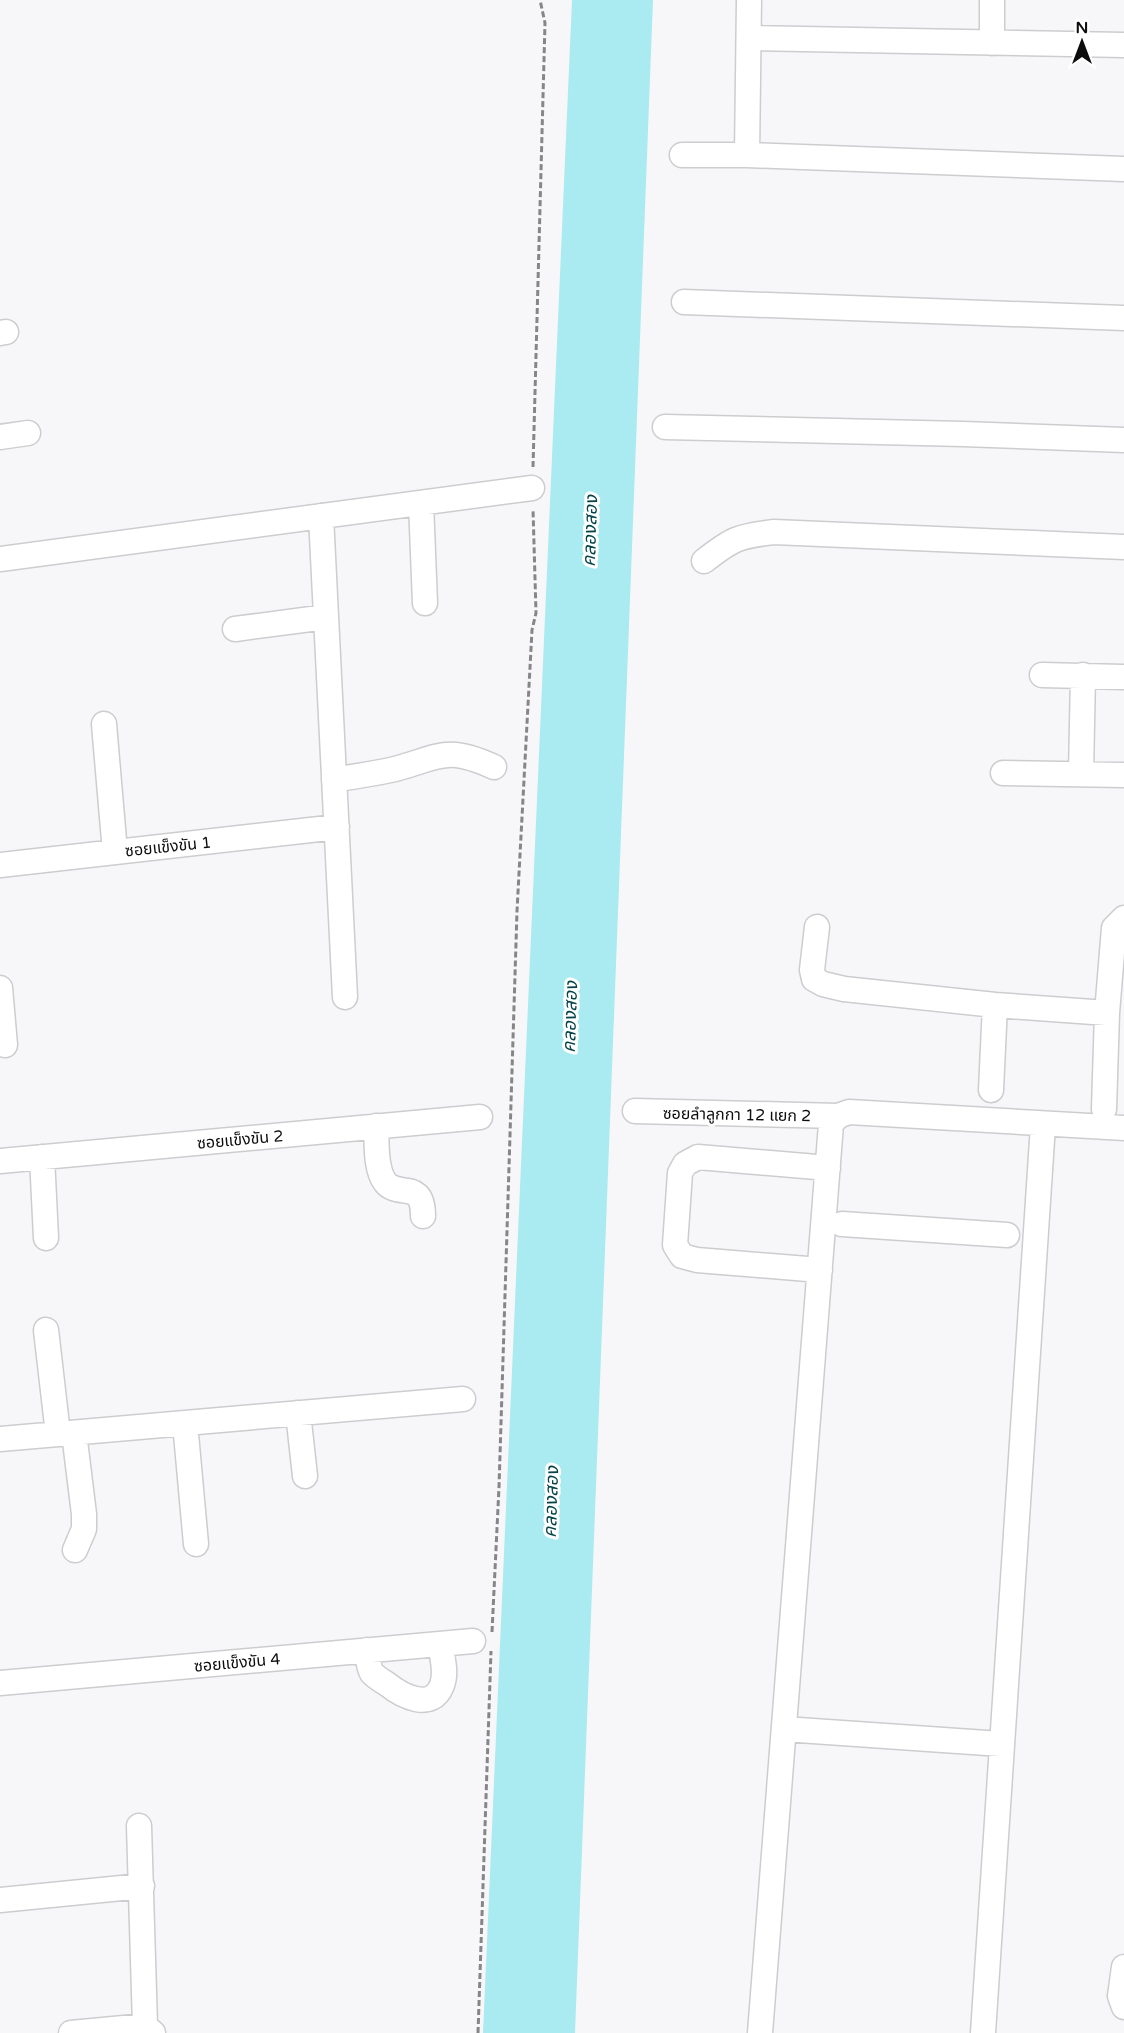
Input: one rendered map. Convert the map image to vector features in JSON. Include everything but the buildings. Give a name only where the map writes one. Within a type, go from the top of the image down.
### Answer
[{"type":"street","points":[[747,155],[749,0]]},
{"type":"street","points":[[992,0],[992,43]]},
{"type":"street","points":[[750,38],[1124,45]]},
{"type":"street","points":[[682,155],[747,155],[1124,169]]},
{"type":"street","points":[[684,302],[1124,318]]},
{"type":"street","points":[[665,427],[1124,440]]},
{"type":"street","points":[[0,437],[28,433]]},
{"type":"street","points":[[0,559],[532,488]]},
{"type":"street","points":[[421,503],[425,603]]},
{"type":"street","points":[[321,516],[345,997]]},
{"type":"street","points":[[704,561],[729,542],[749,535],[774,532],[1124,547]]},
{"type":"street","points":[[236,629],[326,617]]},
{"type":"street","points":[[1042,675],[1124,677]]},
{"type":"street","points":[[1081,774],[1083,675]]},
{"type":"street","points":[[104,724],[115,852]]},
{"type":"street","points":[[334,780],[395,769],[441,755],[460,754],[494,767]]},
{"type":"street","points":[[1003,773],[1124,776]]},
{"type":"street","name":"ซอยแข็งขัน 1","points":[[0,865],[337,827]]},
{"type":"street","points":[[1104,1109],[1107,1013],[1114,928],[1124,918]]},
{"type":"street","points":[[817,927],[812,970],[814,979],[823,984],[844,989],[995,1005],[1107,1013]]},
{"type":"street","points":[[0,988],[5,1045]]},
{"type":"street","points":[[991,1090],[995,1005]]},
{"type":"street","name":"ซอยลําลูกกา 12 แยก 2","points":[[635,1111],[838,1116],[849,1112],[1124,1128]]},
{"type":"street","points":[[760,2033],[831,1125],[838,1116]]},
{"type":"street","name":"ซอยแข็งขัน 2","points":[[0,1161],[480,1117]]},
{"type":"street","points":[[983,2033],[1043,1125]]},
{"type":"street","points":[[376,1126],[379,1167],[384,1181],[391,1188],[414,1192],[423,1206],[423,1216]]},
{"type":"street","points":[[42,1157],[46,1238]]},
{"type":"street","points":[[820,1265],[697,1260],[682,1256],[675,1245],[680,1173],[685,1164],[698,1157],[827,1179]]},
{"type":"street","points":[[820,1265],[837,1245],[842,1224],[841,1212],[827,1179]]},
{"type":"street","points":[[842,1224],[1007,1235]]},
{"type":"street","points":[[46,1330],[84,1514],[84,1529],[75,1550]]},
{"type":"street","points":[[0,1440],[463,1399]]},
{"type":"street","points":[[298,1413],[305,1476]]},
{"type":"street","points":[[185,1423],[196,1544]]},
{"type":"street","name":"ซอยแข็งขัน 4","points":[[0,1683],[367,1650],[485,1642]]},
{"type":"street","points":[[367,1650],[371,1671],[375,1676],[401,1695],[415,1700],[436,1696],[442,1687],[445,1675],[440,1644]]},
{"type":"street","points":[[784,1729],[1001,1743]]},
{"type":"street","points":[[71,2033],[149,2030],[139,1826]]},
{"type":"street","points":[[0,1900],[141,1886]]},
{"type":"street","points":[[1124,1967],[1120,1996],[1124,2007]]},
{"type":"path","points":[[478,2033],[485,1642],[499,1486],[517,911],[532,630],[536,614],[532,488],[545,23],[540,0]]},
{"type":"water","name":"คลองสอง","points":[[572,0],[653,0],[575,2033],[483,2033]]}]
